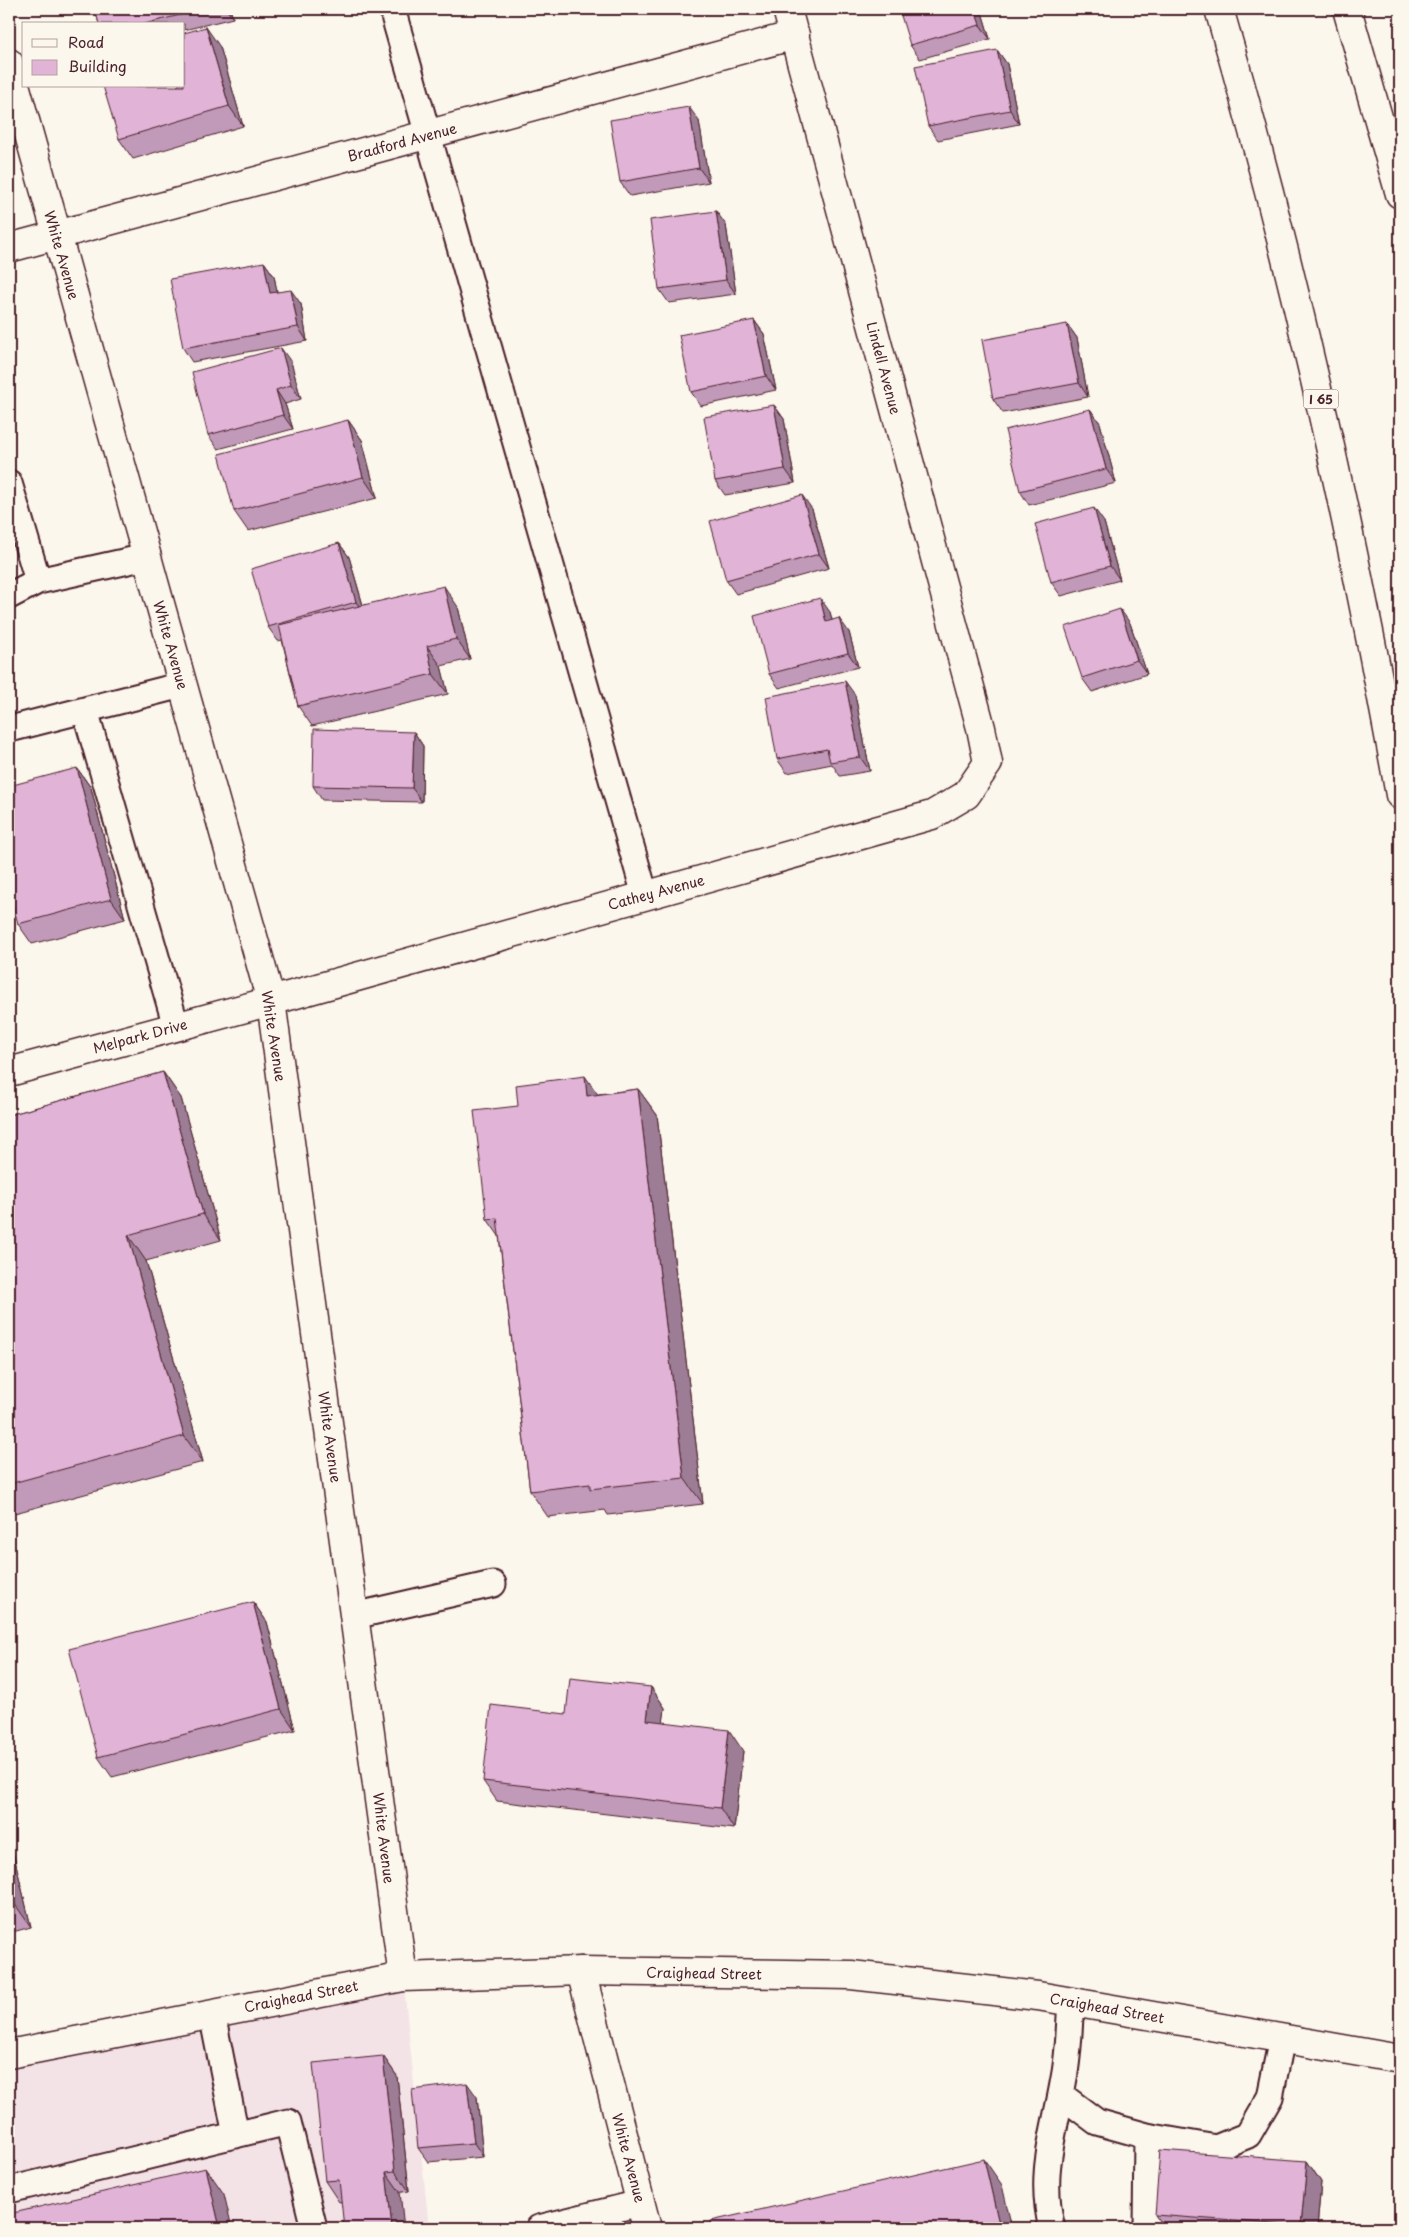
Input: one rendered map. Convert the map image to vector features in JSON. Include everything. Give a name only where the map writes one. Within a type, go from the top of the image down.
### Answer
[{"type":"main road","name":"Lindell Avenue","points":[[787,9],[981,728]]},
{"type":"main road","name":"I 65","points":[[1219,9],[1282,239],[1318,384],[1353,543],[1400,795]]},
{"type":"main road","points":[[1347,9],[1400,194]]},
{"type":"main road","name":"Bradford Avenue","points":[[9,248],[795,35]]},
{"type":"main road","name":"White Avenue","points":[[9,63],[271,1001],[403,1976]]},
{"type":"main road","name":"Cathey Avenue","points":[[271,1001],[932,815],[966,795],[988,763],[981,728]]},
{"type":"main road","name":"Melpark Drive","points":[[9,1071],[271,1001]]},
{"type":"main road","name":"White Avenue","points":[[581,1971],[644,2215]]},
{"type":"main road","name":"Craighead Street","points":[[9,2054],[403,1976],[581,1971],[851,1975],[1071,2001],[1400,2058]]},
{"type":"lane","points":[[392,9],[645,895]]},
{"type":"lane","points":[[9,483],[38,581]]},
{"type":"lane","points":[[9,596],[38,581],[146,557]]},
{"type":"lane","points":[[10,729],[182,685]]},
{"type":"lane","points":[[85,710],[176,1026]]},
{"type":"lane","points":[[354,1616],[493,1584]]},
{"type":"lane","points":[[1052,2228],[1046,2206],[1046,2171],[1065,2075],[1071,2001]]},
{"type":"lane","points":[[212,2014],[236,2135]]},
{"type":"lane","points":[[1061,2095],[1097,2122],[1147,2136],[1216,2148],[1248,2136],[1270,2097],[1282,2038]]},
{"type":"lane","points":[[9,2190],[288,2122],[314,2228]]},
{"type":"lane","points":[[1146,2228],[1147,2136]]},
{"type":"lane","points":[[539,2228],[644,2215]]},
{"type":"shaded area","points":[[403,1977],[429,2228],[9,2228],[9,2054]]},
{"type":"building","points":[[95,9],[204,9],[152,22],[98,22]]},
{"type":"building","points":[[899,9],[975,9],[980,25],[910,45]]},
{"type":"building","points":[[206,27],[229,106],[119,139],[104,88],[185,88],[185,33]]},
{"type":"building","points":[[997,50],[1010,110],[928,126],[915,66]]},
{"type":"building","points":[[689,107],[699,168],[620,182],[610,120]]},
{"type":"building","points":[[716,211],[726,280],[659,289],[650,220]]},
{"type":"building","points":[[264,262],[270,293],[291,290],[298,327],[183,348],[170,279]]},
{"type":"building","points":[[754,320],[766,376],[691,392],[679,335]]},
{"type":"building","points":[[1067,324],[1079,383],[993,399],[982,340]]},
{"type":"building","points":[[281,348],[291,385],[276,390],[283,415],[208,435],[192,372]]},
{"type":"building","points":[[774,405],[785,469],[715,481],[704,417]]},
{"type":"building","points":[[1090,409],[1106,469],[1020,491],[1005,430]]},
{"type":"building","points":[[348,420],[363,477],[234,511],[219,454]]},
{"type":"building","points":[[802,495],[819,554],[726,580],[710,521]]},
{"type":"building","points":[[1094,508],[1110,566],[1051,582],[1035,524]]},
{"type":"building","points":[[339,543],[356,602],[268,627],[251,569]]},
{"type":"building","points":[[444,586],[456,639],[427,646],[433,674],[298,706],[279,625]]},
{"type":"building","points":[[820,598],[826,622],[839,618],[848,653],[769,674],[754,616]]},
{"type":"building","points":[[1120,609],[1137,660],[1082,678],[1065,627]]},
{"type":"building","points":[[845,681],[860,757],[830,762],[827,749],[777,759],[766,697]]},
{"type":"building","points":[[314,729],[414,732],[412,788],[313,786]]},
{"type":"building","points":[[77,768],[111,899],[18,924],[9,890],[9,786]]},
{"type":"building","points":[[163,1072],[203,1214],[128,1235],[184,1436],[9,1484],[9,1115]]},
{"type":"building","points":[[585,1076],[587,1096],[638,1089],[684,1478],[590,1489],[590,1484],[530,1491],[497,1218],[487,1219],[474,1111],[518,1106],[516,1085]]},
{"type":"building","points":[[253,1602],[281,1709],[98,1757],[69,1649]]},
{"type":"building","points":[[570,1678],[651,1687],[647,1720],[729,1730],[720,1808],[483,1781],[491,1705],[566,1714]]},
{"type":"building","points":[[383,2056],[395,2171],[386,2172],[392,2228],[344,2228],[339,2180],[325,2181],[313,2063]]},
{"type":"building","points":[[467,2083],[474,2143],[418,2148],[412,2090]]},
{"type":"building","points":[[1160,2150],[1307,2161],[1301,2226],[1155,2215]]},
{"type":"building","points":[[984,2159],[1000,2228],[712,2228],[711,2221]]},
{"type":"building","points":[[206,2168],[220,2228],[9,2228],[9,2214]]}]
